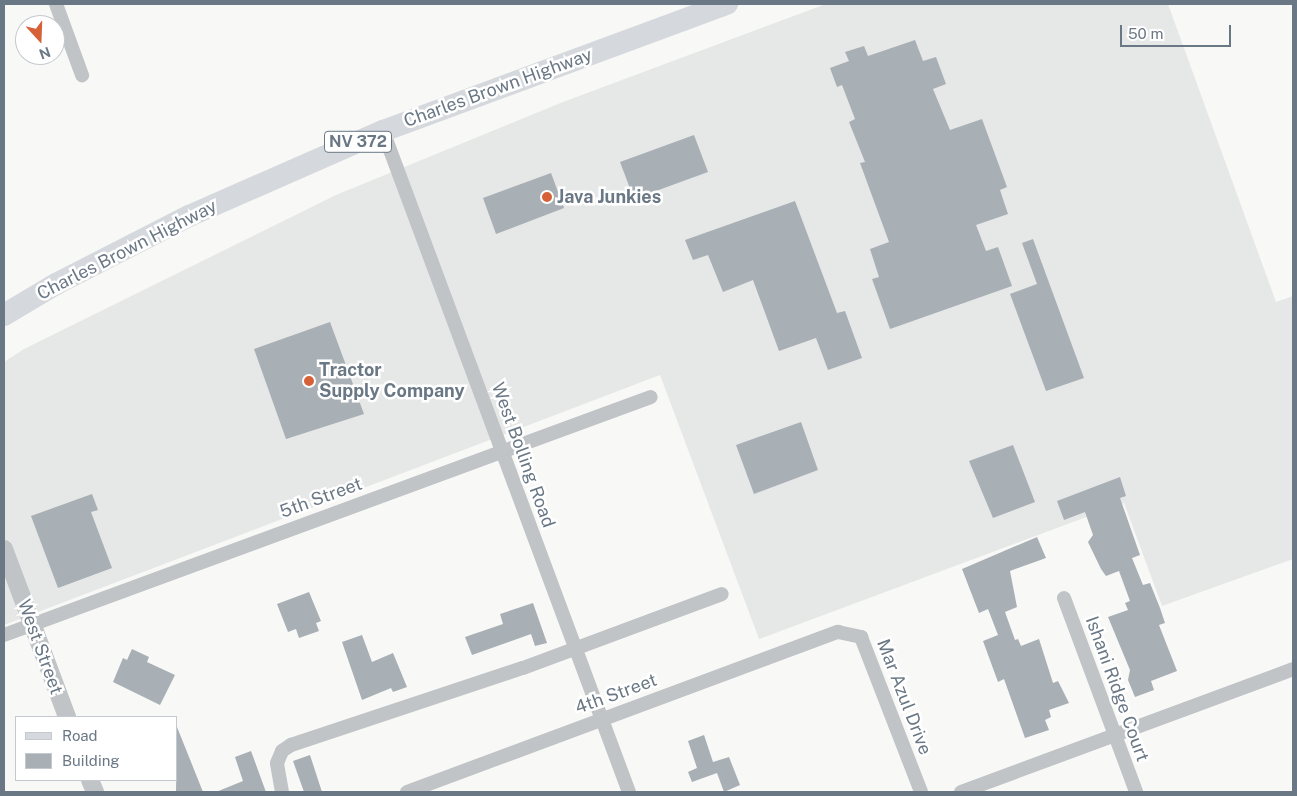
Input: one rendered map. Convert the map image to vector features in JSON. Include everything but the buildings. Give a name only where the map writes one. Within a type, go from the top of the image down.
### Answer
[{"type":"main road","name":"Charles Brown Highway","points":[[4,315],[56,284],[189,216],[383,131],[727,4]]},
{"type":"street","points":[[56,4],[82,75]]},
{"type":"street","name":"West Bolling Road","points":[[383,131],[629,792]]},
{"type":"street","name":"5th Street","points":[[4,635],[651,397]]},
{"type":"street","name":"West Street","points":[[4,549],[66,716]]},
{"type":"street","points":[[282,792],[277,763],[282,751],[291,744],[523,668],[575,647],[722,594]]},
{"type":"street","name":"Ishani Ridge Court","points":[[1064,598],[1136,792]]},
{"type":"street","name":"4th Street","points":[[406,792],[838,632]]},
{"type":"street","name":"Mar Azul Drive","points":[[838,632],[861,637],[921,792]]},
{"type":"street","points":[[961,792],[1293,669]]},
{"type":"shaded area","points":[[826,4],[1168,4],[1276,302],[1293,296],[1293,559],[1162,606],[1124,503],[759,639],[660,375],[4,625],[4,362],[24,349],[336,195],[563,102]]},
{"type":"place","name":"Java Junkies","points":[[547,197]]},
{"type":"place","name":"Tractor Supply Company","points":[[309,381]]}]
